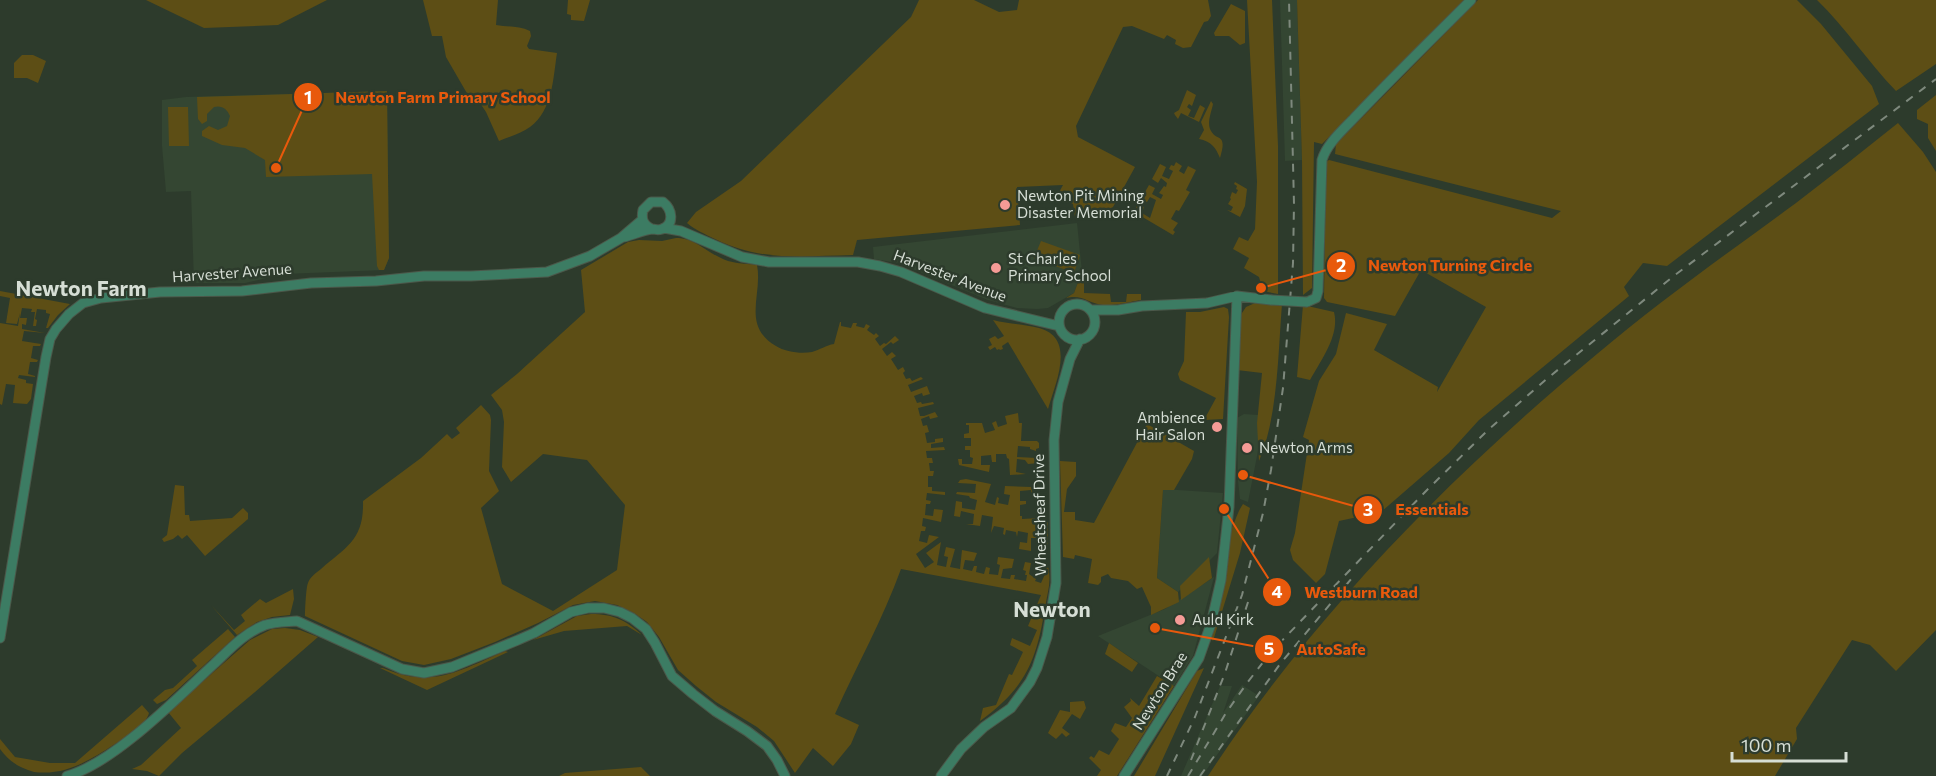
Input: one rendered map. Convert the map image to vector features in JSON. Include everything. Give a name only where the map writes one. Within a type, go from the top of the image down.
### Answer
[{"type":"street","points":[[1091,310],[1095,323],[1091,333],[1080,339],[1066,336],[1059,326],[1060,314],[1069,305],[1075,304],[1081,304],[1091,310],[1118,310],[1142,306],[1207,303],[1237,296],[1307,302],[1316,298],[1323,154],[1368,104],[1471,0]]},
{"type":"street","points":[[671,214],[669,224],[664,228],[652,229],[647,227],[642,220],[643,210],[651,202],[663,202],[670,209],[681,231]]},
{"type":"street","name":"Harvester Avenue","points":[[0,638],[50,339],[70,313],[83,303],[100,298],[160,292],[242,291],[311,283],[547,272],[590,256],[621,238],[642,220]]},
{"type":"street","name":"Harvester Avenue","points":[[664,228],[681,231],[742,257],[769,262],[858,262],[880,266],[902,272],[985,308],[1059,326]]},
{"type":"street","name":"Harvester Avenue","points":[[621,238],[652,229]]},
{"type":"street","name":"Newton Brae","points":[[1124,776],[1199,658],[1211,624],[1221,580],[1230,507],[1237,296]]},
{"type":"street","points":[[1095,323],[1118,310]]},
{"type":"street","name":"Harvester Avenue","points":[[1034,319],[1060,314]]},
{"type":"street","name":"Wheatsheaf Drive","points":[[1066,336],[1070,359]]},
{"type":"street","name":"Wheatsheaf Drive","points":[[941,776],[961,748],[984,727],[1011,708],[1030,682],[1047,637],[1056,583],[1054,440],[1058,402],[1070,359],[1080,339]]},
{"type":"street","points":[[67,776],[82,770],[132,738],[239,640],[265,625],[297,621],[402,669],[424,673],[452,667],[534,633],[572,612],[588,608],[607,608],[620,612],[646,629],[672,676],[707,705],[747,730],[767,746],[785,776]]},
{"type":"shaded area","points":[[146,0],[327,0],[278,25],[204,28]]},
{"type":"shaded area","points":[[423,0],[498,0],[496,25],[518,27],[530,31],[531,36],[527,46],[529,49],[557,53],[551,93],[538,120],[519,133],[499,141],[486,112],[478,100],[472,102],[446,57],[442,36],[432,36]]},
{"type":"shaded area","points":[[568,0],[590,0],[584,21],[571,20],[571,15],[567,14]]},
{"type":"shaded area","points":[[919,0],[974,0],[999,12],[1017,10],[1019,0],[1208,0],[1211,16],[1208,21],[1204,22],[1191,47],[1183,48],[1175,44],[1176,40],[1167,35],[1164,39],[1132,26],[1123,27],[1076,126],[1078,137],[1135,167],[1107,214],[1075,217],[1073,204],[1057,196],[1063,185],[1017,187],[1020,225],[857,240],[853,255],[817,256],[783,256],[749,251],[715,239],[687,223],[696,212],[741,181],[911,17]]},
{"type":"shaded area","points":[[1247,0],[1272,0],[1278,146],[1278,294],[1263,291],[1259,277],[1244,268],[1249,258],[1233,249],[1239,237],[1248,241],[1255,229],[1257,182]]},
{"type":"shaded area","points":[[1280,0],[1297,0],[1302,160],[1285,161]]},
{"type":"shaded area","points":[[1297,0],[1465,0],[1322,144],[1314,142],[1312,288],[1303,295],[1302,160]]},
{"type":"shaded area","points":[[1478,0],[1797,0],[1821,24],[1872,86],[1879,104],[1667,266],[1643,263],[1624,287],[1629,296],[1479,420],[1449,453],[1381,512],[1339,521],[1325,574],[1316,583],[1293,560],[1290,550],[1295,533],[1309,440],[1303,437],[1319,381],[1336,354],[1346,313],[1387,324],[1374,350],[1438,387],[1437,392],[1486,307],[1421,270],[1395,316],[1327,302],[1324,298],[1326,162],[1329,160],[1552,218],[1561,211],[1335,154],[1336,144]]},
{"type":"shaded area","points":[[1817,0],[1936,0],[1936,64],[1896,91]]},
{"type":"shaded area","points":[[1231,4],[1245,11],[1245,43],[1240,45],[1229,36],[1215,36],[1214,33]]},
{"type":"shaded area","points":[[22,55],[33,55],[46,61],[38,83],[27,78],[14,78],[14,63]]},
{"type":"shaded area","points":[[1187,90],[1196,95],[1192,106],[1189,104],[1187,107],[1191,110],[1188,116],[1194,118],[1200,105],[1205,108],[1199,122],[1181,113],[1178,119],[1174,113],[1179,110]]},
{"type":"shaded area","points":[[387,91],[389,258],[384,270],[284,274],[245,283],[194,283],[191,191],[166,192],[162,146],[162,100],[186,97]]},
{"type":"shaded area","points":[[387,91],[389,258],[384,270],[379,270],[377,266],[372,174],[266,177],[265,160],[245,148],[222,145],[202,136],[202,131],[209,126],[218,130],[227,126],[230,116],[226,110],[222,107],[214,107],[207,114],[207,121],[202,124],[198,119],[197,97]]},
{"type":"shaded area","points":[[1936,95],[1936,151],[1928,138],[1928,124],[1917,119],[1917,110]]},
{"type":"shaded area","points":[[1211,101],[1213,104],[1209,126],[1212,133],[1222,141],[1220,158],[1212,145],[1199,139],[1204,130],[1201,122]]},
{"type":"shaded area","points":[[168,107],[188,107],[189,146],[169,146]]},
{"type":"shaded area","points":[[1898,123],[1923,152],[1936,172],[1936,630],[1896,671],[1870,645],[1852,640],[1796,728],[1797,739],[1775,776],[1208,776],[1292,659],[1338,604],[1387,550],[1489,449],[1621,334],[1796,203]]},
{"type":"shaded area","points":[[1176,162],[1182,166],[1179,171],[1184,174],[1188,166],[1196,170],[1186,190],[1190,192],[1179,211],[1176,210],[1171,219],[1178,223],[1173,230],[1175,232],[1173,235],[1134,212],[1138,204],[1144,207],[1142,213],[1150,218],[1156,200],[1150,197],[1147,202],[1141,199],[1149,185],[1155,188],[1152,194],[1161,199],[1163,195],[1159,193],[1167,183],[1161,178],[1158,183],[1152,179],[1160,164],[1166,167],[1162,176],[1169,179],[1173,171],[1169,169]]},
{"type":"shaded area","points":[[1235,182],[1247,189],[1245,206],[1240,217],[1227,210],[1231,211],[1233,207],[1228,204],[1232,192],[1236,194],[1238,190]]},
{"type":"shaded area","name":"St Charles Primary School","points":[[1077,223],[1082,272],[1074,293],[1048,308],[1017,308],[988,300],[898,263],[874,259],[873,247]]},
{"type":"shaded area","points":[[676,238],[694,242],[728,261],[757,265],[756,319],[759,329],[765,338],[784,350],[808,353],[834,344],[840,322],[841,326],[851,328],[853,323],[864,328],[866,324],[870,326],[867,330],[879,336],[875,339],[880,346],[895,336],[899,340],[893,344],[891,342],[882,349],[887,356],[892,352],[896,356],[891,359],[898,370],[903,367],[906,379],[910,378],[912,381],[921,377],[923,379],[908,385],[911,392],[927,386],[930,394],[923,396],[922,393],[914,396],[917,403],[933,402],[934,404],[918,408],[920,416],[935,412],[938,417],[930,419],[929,416],[921,419],[923,426],[927,425],[929,432],[925,433],[927,443],[943,438],[943,442],[931,444],[931,448],[944,447],[945,450],[926,451],[927,458],[932,458],[933,463],[929,463],[930,471],[934,471],[933,476],[928,476],[928,487],[932,487],[932,491],[945,492],[945,495],[927,493],[926,500],[931,501],[930,504],[926,504],[925,515],[933,516],[934,509],[943,510],[941,522],[923,518],[922,526],[926,527],[925,531],[921,531],[919,541],[927,543],[929,535],[939,537],[916,554],[925,568],[934,562],[926,553],[941,542],[937,565],[946,567],[948,557],[944,556],[946,547],[955,549],[950,567],[960,569],[962,550],[977,553],[974,561],[965,560],[963,569],[972,571],[974,566],[977,566],[976,572],[984,574],[986,567],[990,568],[989,574],[998,575],[1000,565],[997,564],[998,557],[1014,559],[1012,568],[1003,569],[1001,578],[1010,579],[1011,575],[1015,575],[1014,579],[1026,581],[1026,571],[1023,570],[1025,562],[1031,563],[1029,574],[1036,579],[1035,581],[1041,583],[1046,572],[1038,570],[1039,563],[1048,567],[1049,588],[1041,627],[1026,673],[1008,697],[980,721],[983,708],[996,705],[1009,674],[1012,675],[1023,652],[1010,645],[1012,638],[1030,646],[1037,630],[1028,626],[1041,595],[901,569],[878,624],[835,714],[859,725],[851,744],[833,766],[813,748],[795,773],[774,741],[696,686],[678,670],[659,637],[647,622],[617,605],[595,601],[573,605],[495,642],[451,659],[424,665],[402,661],[305,616],[309,581],[313,575],[346,548],[357,534],[363,514],[363,501],[421,458],[447,434],[452,439],[460,433],[456,428],[481,405],[490,415],[489,471],[499,491],[481,508],[502,584],[553,611],[617,570],[625,505],[587,460],[543,454],[511,482],[502,467],[504,422],[502,410],[491,395],[585,312],[581,270],[628,242],[662,241]]},
{"type":"shaded area","points":[[1041,241],[1080,255],[1074,273],[1034,258]]},
{"type":"shaded area","points":[[1084,271],[1084,293],[1110,294],[1111,302],[1126,302],[1127,294],[1141,294],[1141,300],[1108,305],[1077,297],[1066,298],[1074,293]]},
{"type":"shaded area","points":[[0,291],[70,304],[48,328],[46,328],[50,314],[46,313],[46,310],[37,309],[36,326],[33,326],[35,312],[31,312],[32,309],[22,308],[20,318],[27,318],[26,325],[22,324],[22,329],[45,333],[24,331],[22,341],[41,344],[33,346],[31,358],[38,360],[37,362],[30,362],[28,374],[35,377],[19,375],[18,378],[33,384],[31,399],[27,404],[13,403],[15,385],[6,384],[2,405],[0,404],[0,323],[18,326],[20,313],[17,324],[6,323],[10,298],[0,296]]},
{"type":"shaded area","points":[[1255,303],[1282,304],[1274,405],[1259,461],[1257,423],[1262,373],[1237,370],[1240,316],[1246,307]]},
{"type":"shaded area","points":[[1303,305],[1334,312],[1335,321],[1332,338],[1310,380],[1297,377]]},
{"type":"shaded area","points":[[1224,307],[1228,309],[1229,317],[1223,419],[1204,420],[1216,398],[1180,380],[1178,374],[1184,361],[1186,312],[1200,312]]},
{"type":"shaded area","points":[[993,320],[1039,328],[1051,333],[1057,341],[1060,363],[1048,409],[1008,342],[1000,350],[995,347],[990,350],[988,347],[992,345],[989,339],[1004,336]]},
{"type":"shaded area","points":[[1018,413],[1019,423],[1022,423],[1021,441],[1037,441],[1039,448],[1036,451],[1030,447],[1018,446],[1017,457],[1037,458],[1039,463],[1028,464],[1025,460],[1017,459],[1016,472],[1026,474],[1010,475],[1009,459],[1006,454],[996,454],[996,462],[992,462],[991,455],[981,456],[981,465],[990,465],[989,472],[959,465],[958,459],[962,459],[962,464],[972,464],[973,458],[970,457],[970,450],[965,450],[965,446],[971,446],[971,438],[964,438],[964,434],[969,433],[969,425],[966,423],[982,423],[985,433],[995,430],[992,423],[996,421],[998,427],[1007,424],[1005,416]]},
{"type":"shaded area","points":[[1244,414],[1258,415],[1259,446],[1248,502],[1240,499],[1238,481],[1237,418]]},
{"type":"shaded area","points":[[1147,424],[1194,451],[1192,459],[1174,490],[1163,490],[1157,578],[1178,592],[1179,602],[1151,615],[1151,607],[1142,587],[1137,589],[1128,581],[1111,578],[1108,574],[1101,577],[1098,585],[1088,583],[1092,559],[1075,555],[1074,559],[1063,557],[1060,461],[1076,462],[1076,476],[1067,489],[1064,512],[1075,512],[1075,520],[1094,523]]},
{"type":"shaded area","points":[[966,479],[991,484],[985,502],[995,505],[997,497],[999,498],[998,503],[1008,505],[1010,495],[1004,494],[1005,486],[1031,487],[1035,496],[1032,497],[1031,490],[1020,491],[1020,501],[1026,501],[1026,504],[1020,505],[1020,516],[1022,519],[1040,518],[1042,522],[1048,522],[1048,544],[1045,549],[1042,550],[1041,545],[1046,545],[1046,534],[1039,534],[1039,538],[1031,538],[1031,551],[1019,549],[1020,542],[1027,543],[1028,533],[1018,531],[1017,537],[1016,532],[1006,530],[1005,535],[1003,534],[1004,528],[994,526],[991,533],[993,517],[982,515],[980,526],[966,524],[973,524],[974,514],[961,511],[960,517],[954,516],[956,501],[962,502],[962,508],[975,510],[977,500],[956,494],[957,492],[975,493],[976,484],[958,483]]},
{"type":"shaded area","points":[[175,485],[184,486],[185,515],[189,515],[190,521],[232,518],[243,508],[248,513],[248,519],[205,556],[187,535],[182,539],[178,535],[164,542],[162,539],[167,535]]},
{"type":"shaded area","points":[[1163,489],[1223,493],[1217,553],[1178,592],[1157,578]]},
{"type":"shaded area","points":[[1243,504],[1250,508],[1240,553],[1213,641],[1210,636],[1228,534]]},
{"type":"shaded area","points":[[1209,557],[1212,578],[1181,600],[1180,586]]},
{"type":"shaded area","points":[[1214,577],[1193,656],[1174,686],[1098,636],[1165,609]]},
{"type":"shaded area","points":[[293,589],[294,599],[290,615],[257,622],[237,635],[211,605],[234,630],[245,621],[241,615],[260,599],[266,603]]},
{"type":"shaded area","points":[[591,614],[619,619],[642,635],[627,626],[564,631],[533,640],[577,616]]},
{"type":"shaded area","points":[[228,629],[235,637],[166,700],[157,704],[153,700],[165,690],[173,688],[197,666],[192,660]]},
{"type":"shaded area","points":[[272,629],[300,630],[318,637],[182,753],[159,776],[147,771],[132,769],[141,765],[181,728],[168,712],[250,640]]},
{"type":"shaded area","points":[[1109,643],[1138,663],[1132,672],[1105,654]]},
{"type":"shaded area","points":[[505,651],[508,652],[427,690],[380,668],[416,677],[431,677],[459,671]]},
{"type":"shaded area","points":[[1204,668],[1155,776],[1134,776],[1197,671]]},
{"type":"shaded area","points":[[1157,676],[1174,686],[1117,776],[1097,776],[1101,770],[1089,758],[1091,756],[1094,758],[1099,750],[1109,755],[1119,739],[1111,731],[1115,723],[1126,727],[1132,718],[1124,707],[1131,701],[1130,698],[1139,706]]},
{"type":"shaded area","points":[[1242,685],[1259,696],[1202,776],[1181,776],[1220,686],[1232,686],[1223,713]]},
{"type":"shaded area","points":[[1084,701],[1086,708],[1080,719],[1072,714],[1062,728],[1070,734],[1066,737],[1062,733],[1056,739],[1048,733],[1060,710],[1070,712],[1070,702]]},
{"type":"shaded area","points":[[142,705],[149,713],[144,722],[125,738],[77,766],[57,772],[34,772],[15,764],[0,749],[0,739],[15,757],[50,763],[75,763]]},
{"type":"shaded area","points":[[641,767],[650,776],[559,776],[565,773]]},
{"type":"railway","points":[[1167,776],[1195,717],[1242,595],[1263,513],[1271,470],[1283,388],[1293,263],[1294,204],[1289,0]]},
{"type":"railway","points":[[1188,776],[1226,713],[1271,652],[1488,430],[1549,377],[1675,275],[1936,79]]},
{"type":"railway","points":[[1200,776],[1280,664],[1352,578]]},
{"type":"railway","points":[[1191,760],[1225,673],[1250,596]]},
{"type":"place","name":"Newton Farm Primary School","points":[[276,168]]},
{"type":"place","name":"Newton Pit Mining Disaster Memorial","points":[[1005,205]]},
{"type":"place","name":"St Charles Primary School","points":[[996,268]]},
{"type":"place","name":"Newton Turning Circle","points":[[1261,288]]},
{"type":"place","name":"Ambience Hair Salon","points":[[1217,427]]},
{"type":"place","name":"Newton Arms","points":[[1247,448]]},
{"type":"place","name":"Essentials","points":[[1243,475]]},
{"type":"place","name":"Westburn Road","points":[[1224,509]]},
{"type":"place","name":"Auld Kirk","points":[[1180,620]]},
{"type":"place","name":"AutoSafe","points":[[1155,628]]},
{"type":"district","name":"Newton Farm","points":[[81,289]]},
{"type":"district","name":"Newton","points":[[1052,610]]}]
